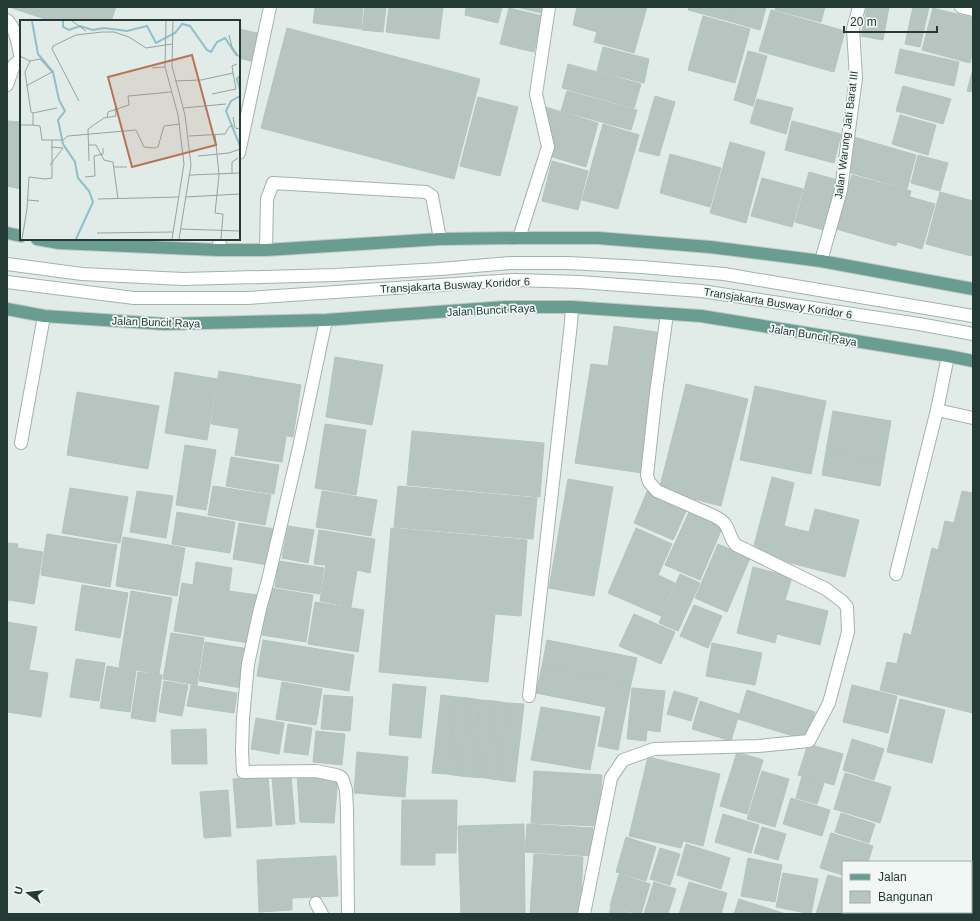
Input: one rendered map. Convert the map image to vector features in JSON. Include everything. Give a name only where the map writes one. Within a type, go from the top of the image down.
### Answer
[{"type":"main road","points":[[7,233],[20,236]]},
{"type":"main road","points":[[42,240],[59,243],[219,244],[266,250],[440,239],[598,238],[710,247],[821,262],[973,289]]},
{"type":"main road","name":"Jalan Buncit Raya","points":[[7,309],[44,316],[164,324],[326,320],[505,308],[572,307],[701,316],[973,361]]},
{"type":"street","points":[[240,148],[270,7]]},
{"type":"street","points":[[519,238],[548,147],[536,94],[549,7]]},
{"type":"street","name":"Jalan Warung Jati Barat III","points":[[821,262],[841,190],[856,78],[853,29],[859,7]]},
{"type":"street","points":[[961,7],[973,10]]},
{"type":"street","points":[[7,20],[14,32],[20,55]]},
{"type":"street","points":[[7,85],[14,66],[20,60]]},
{"type":"street","points":[[266,250],[267,199],[273,183],[426,192],[432,196],[440,239]]},
{"type":"street","name":"Transjakarta Busway Koridor 6","points":[[7,264],[82,274],[183,279],[335,275],[511,263],[568,263],[642,267],[724,274],[973,316]]},
{"type":"street","name":"Transjakarta Busway Koridor 6","points":[[7,282],[134,298],[247,298],[515,280],[580,282],[702,291],[919,324],[973,334]]},
{"type":"street","points":[[529,696],[572,307]]},
{"type":"street","points":[[584,914],[611,778],[623,760],[654,749],[758,746],[809,741],[829,703],[848,632],[847,607],[826,589],[736,545],[733,542],[726,525],[720,519],[707,512],[656,491],[649,482],[647,475],[667,314]]},
{"type":"street","points":[[21,443],[44,316]]},
{"type":"street","points":[[326,320],[298,452],[248,664],[243,718],[242,751],[243,772],[316,771],[336,775],[341,777],[343,780],[346,790],[347,810],[348,914]]},
{"type":"street","points":[[896,574],[937,410],[948,356]]},
{"type":"street","points":[[937,410],[973,418]]},
{"type":"building","points":[[9,7],[116,7],[111,20],[48,20]]},
{"type":"building","points":[[315,7],[363,7],[361,29],[313,23]]},
{"type":"building","points":[[365,7],[386,7],[383,32],[362,30]]},
{"type":"building","points":[[389,7],[443,7],[439,39],[386,32]]},
{"type":"building","points":[[466,7],[502,7],[498,23],[465,15]]},
{"type":"building","points":[[516,7],[544,7],[542,13]]},
{"type":"building","points":[[577,7],[647,7],[634,53],[594,42],[597,32],[573,25]]},
{"type":"building","points":[[689,7],[733,7],[729,21],[688,10]]},
{"type":"building","points":[[733,7],[766,7],[760,30],[729,21]]},
{"type":"building","points":[[776,7],[825,7],[821,22],[775,10]]},
{"type":"building","points":[[867,7],[889,7],[883,40],[861,36]]},
{"type":"building","points":[[913,7],[929,7],[920,47],[905,44]]},
{"type":"building","points":[[509,8],[542,16],[534,52],[500,44]]},
{"type":"building","points":[[933,8],[973,18],[973,51],[970,63],[922,50]]},
{"type":"building","points":[[771,10],[845,31],[834,72],[759,51]]},
{"type":"building","points":[[703,16],[750,29],[735,83],[688,70]]},
{"type":"building","points":[[287,28],[480,79],[454,179],[261,128]]},
{"type":"building","points":[[240,29],[261,34],[254,62],[240,58]]},
{"type":"building","points":[[603,47],[649,59],[644,83],[597,71]]},
{"type":"building","points":[[900,49],[959,62],[954,86],[895,73]]},
{"type":"building","points":[[748,51],[767,56],[753,106],[734,100]]},
{"type":"building","points":[[568,64],[641,84],[634,108],[562,88]]},
{"type":"building","points":[[973,69],[973,92],[967,91]]},
{"type":"building","points":[[903,86],[951,99],[943,124],[896,111]]},
{"type":"building","points":[[567,91],[637,110],[631,130],[561,111]]},
{"type":"building","points":[[655,96],[675,102],[659,156],[639,151]]},
{"type":"building","points":[[478,97],[518,107],[500,176],[460,166]]},
{"type":"building","points":[[757,99],[793,108],[786,134],[750,123]]},
{"type":"building","points":[[542,106],[598,123],[586,167],[549,156]]},
{"type":"building","points":[[900,115],[936,125],[928,155],[892,144]]},
{"type":"building","points":[[7,121],[20,122],[20,189],[7,186]]},
{"type":"building","points":[[792,121],[841,134],[834,163],[785,150]]},
{"type":"building","points":[[603,124],[639,135],[618,209],[582,200]]},
{"type":"building","points":[[854,137],[916,155],[907,189],[848,172]]},
{"type":"building","points":[[730,142],[765,152],[746,223],[710,213]]},
{"type":"building","points":[[670,154],[721,168],[710,207],[660,193]]},
{"type":"building","points":[[918,155],[948,163],[940,191],[911,183]]},
{"type":"building","points":[[552,161],[588,171],[578,210],[542,201]]},
{"type":"building","points":[[809,172],[841,181],[827,231],[795,222]]},
{"type":"building","points":[[852,175],[911,191],[896,246],[836,229]]},
{"type":"building","points":[[762,178],[803,189],[792,227],[751,216]]},
{"type":"building","points":[[940,192],[973,201],[973,247],[971,256],[926,244]]},
{"type":"building","points":[[910,197],[935,204],[922,249],[898,242]]},
{"type":"building","points":[[614,326],[663,333],[642,473],[575,463],[591,364],[608,366]]},
{"type":"building","points":[[335,357],[383,365],[372,425],[326,417]]},
{"type":"building","points":[[219,371],[301,385],[293,437],[211,424]]},
{"type":"building","points":[[175,372],[217,379],[207,440],[165,433]]},
{"type":"building","points":[[686,384],[748,399],[721,506],[659,490]]},
{"type":"building","points":[[755,386],[826,401],[811,474],[740,460]]},
{"type":"building","points":[[77,392],[159,406],[148,469],[67,455]]},
{"type":"building","points":[[833,411],[891,421],[884,461],[826,451]]},
{"type":"building","points":[[325,424],[366,430],[356,495],[315,488]]},
{"type":"building","points":[[239,429],[286,437],[282,462],[235,455]]},
{"type":"building","points":[[412,431],[544,443],[540,497],[407,485]]},
{"type":"building","points":[[185,445],[216,450],[206,510],[176,505]]},
{"type":"building","points":[[826,451],[884,461],[880,486],[822,475]]},
{"type":"building","points":[[231,457],[279,465],[274,494],[226,486]]},
{"type":"building","points":[[772,477],[794,483],[784,526],[809,532],[815,509],[859,520],[845,577],[752,553]]},
{"type":"building","points":[[568,479],[613,487],[594,596],[549,588]]},
{"type":"building","points":[[213,486],[271,495],[265,525],[208,515]]},
{"type":"building","points":[[398,486],[537,498],[533,539],[394,527]]},
{"type":"building","points":[[70,488],[128,497],[120,543],[62,533]]},
{"type":"building","points":[[648,489],[688,507],[673,540],[634,523]]},
{"type":"building","points":[[137,491],[173,496],[166,538],[130,532]]},
{"type":"building","points":[[322,491],[377,500],[371,536],[316,527]]},
{"type":"building","points":[[962,491],[973,493],[973,713],[880,690],[887,662],[897,664],[904,633],[911,635],[932,548],[938,550],[945,521],[954,523]]},
{"type":"building","points":[[177,512],[235,522],[230,553],[172,544]]},
{"type":"building","points":[[689,512],[723,526],[700,580],[665,565]]},
{"type":"building","points":[[239,523],[275,529],[268,565],[233,559]]},
{"type":"building","points":[[288,526],[314,530],[308,563],[282,558]]},
{"type":"building","points":[[391,528],[527,540],[521,616],[495,614],[488,682],[379,672]]},
{"type":"building","points":[[636,528],[672,544],[658,575],[675,583],[661,616],[608,593]]},
{"type":"building","points":[[319,530],[375,539],[370,573],[357,570],[351,607],[320,601],[326,565],[314,564]]},
{"type":"building","points":[[47,534],[117,545],[110,587],[41,575]]},
{"type":"building","points":[[123,537],[185,548],[177,596],[116,586]]},
{"type":"building","points":[[7,543],[18,544],[7,607]]},
{"type":"building","points":[[718,544],[750,558],[727,612],[695,598]]},
{"type":"building","points":[[18,548],[43,552],[34,604],[9,600]]},
{"type":"building","points":[[279,561],[324,568],[320,594],[275,587]]},
{"type":"building","points":[[196,562],[232,568],[229,591],[257,595],[249,643],[174,631],[182,583],[193,585]]},
{"type":"building","points":[[753,567],[792,577],[785,600],[828,611],[820,645],[777,634],[775,643],[737,633]]},
{"type":"building","points":[[680,574],[700,583],[678,631],[659,623]]},
{"type":"building","points":[[82,585],[128,593],[120,638],[75,630]]},
{"type":"building","points":[[270,588],[313,595],[306,642],[262,635]]},
{"type":"building","points":[[131,591],[172,598],[159,674],[119,667]]},
{"type":"building","points":[[315,602],[364,610],[358,652],[308,644]]},
{"type":"building","points":[[694,605],[722,616],[708,648],[680,636]]},
{"type":"building","points":[[634,614],[675,632],[661,664],[619,646]]},
{"type":"building","points":[[7,622],[37,627],[29,670],[48,673],[41,717],[7,712]]},
{"type":"building","points":[[171,633],[204,638],[197,685],[163,679]]},
{"type":"building","points":[[263,640],[354,655],[349,691],[257,676]]},
{"type":"building","points":[[547,640],[637,658],[631,684],[542,666]]},
{"type":"building","points":[[205,642],[249,649],[242,688],[199,681]]},
{"type":"building","points":[[712,643],[762,653],[755,685],[706,676]]},
{"type":"building","points":[[76,659],[105,663],[99,701],[70,697]]},
{"type":"building","points":[[107,666],[136,671],[130,712],[100,708]]},
{"type":"building","points":[[542,666],[631,684],[618,750],[598,746],[606,707],[536,693]]},
{"type":"building","points":[[138,672],[162,675],[155,722],[131,718]]},
{"type":"building","points":[[164,681],[188,685],[182,716],[159,712]]},
{"type":"building","points":[[282,682],[322,689],[316,725],[276,719]]},
{"type":"building","points":[[393,684],[426,687],[421,738],[389,735]]},
{"type":"building","points":[[191,685],[237,693],[234,713],[187,706]]},
{"type":"building","points":[[852,685],[897,696],[888,733],[843,722]]},
{"type":"building","points":[[632,688],[665,691],[660,732],[647,730],[646,741],[627,739]]},
{"type":"building","points":[[747,690],[815,712],[806,740],[738,719]]},
{"type":"building","points":[[674,691],[698,698],[691,721],[667,714]]},
{"type":"building","points":[[324,695],[353,697],[350,731],[321,729]]},
{"type":"building","points":[[441,695],[456,697],[447,774],[432,773]]},
{"type":"building","points":[[456,697],[468,698],[460,776],[447,774]]},
{"type":"building","points":[[468,698],[481,700],[472,777],[460,776]]},
{"type":"building","points":[[900,699],[945,710],[932,763],[887,752]]},
{"type":"building","points":[[481,700],[494,701],[485,778],[472,777]]},
{"type":"building","points":[[494,701],[507,703],[499,780],[485,778]]},
{"type":"building","points":[[700,701],[739,714],[731,741],[692,729]]},
{"type":"building","points":[[507,703],[524,704],[515,782],[499,780]]},
{"type":"building","points":[[541,707],[600,717],[590,770],[531,760]]},
{"type":"building","points":[[256,718],[284,723],[279,754],[251,749]]},
{"type":"building","points":[[288,724],[312,728],[308,755],[284,752]]},
{"type":"building","points":[[206,729],[207,764],[172,764],[171,730]]},
{"type":"building","points":[[316,731],[345,734],[342,765],[313,762]]},
{"type":"building","points":[[852,739],[884,749],[874,780],[843,770]]},
{"type":"building","points":[[808,744],[843,754],[834,785],[798,775]]},
{"type":"building","points":[[357,752],[408,757],[405,797],[354,793]]},
{"type":"building","points":[[737,752],[763,760],[747,814],[720,806]]},
{"type":"building","points":[[648,757],[720,774],[703,846],[683,841],[681,848],[629,836]]},
{"type":"building","points":[[534,771],[602,775],[598,826],[531,823]]},
{"type":"building","points":[[762,771],[789,779],[775,827],[747,819]]},
{"type":"building","points":[[845,773],[891,787],[880,823],[834,809]]},
{"type":"building","points":[[297,774],[338,777],[334,823],[300,822]]},
{"type":"building","points":[[291,775],[295,824],[276,825],[272,777]]},
{"type":"building","points":[[268,776],[272,826],[237,828],[233,779]]},
{"type":"building","points":[[802,776],[824,783],[817,804],[796,798]]},
{"type":"building","points":[[228,790],[231,836],[204,838],[200,792]]},
{"type":"building","points":[[791,798],[830,810],[822,836],[783,824]]},
{"type":"building","points":[[402,800],[457,800],[456,853],[435,853],[435,865],[401,865]]},
{"type":"building","points":[[841,813],[875,824],[869,843],[835,832]]},
{"type":"building","points":[[723,814],[759,825],[751,853],[715,842]]},
{"type":"building","points":[[524,824],[525,914],[461,914],[458,826]]},
{"type":"building","points":[[527,824],[593,828],[592,856],[525,852]]},
{"type":"building","points":[[762,827],[786,834],[778,860],[754,853]]},
{"type":"building","points":[[831,833],[873,846],[868,861],[842,861],[842,875],[820,868]]},
{"type":"building","points":[[626,837],[656,847],[646,881],[616,872]]},
{"type":"building","points":[[686,844],[730,858],[721,889],[677,875]]},
{"type":"building","points":[[660,848],[680,854],[670,885],[650,879]]},
{"type":"building","points":[[534,854],[583,857],[580,914],[530,914]]},
{"type":"building","points":[[336,856],[338,896],[292,898],[292,910],[259,912],[257,860]]},
{"type":"building","points":[[748,858],[782,865],[775,902],[741,896]]},
{"type":"building","points":[[783,873],[818,879],[811,914],[776,907]]},
{"type":"building","points":[[619,874],[650,884],[641,914],[610,906]]},
{"type":"building","points":[[828,875],[842,879],[842,914],[816,914]]},
{"type":"building","points":[[654,882],[676,889],[668,914],[644,914]]},
{"type":"building","points":[[689,882],[727,893],[721,914],[679,914]]},
{"type":"building","points":[[739,899],[786,914],[734,914]]},
{"type":"building","points":[[611,907],[632,914],[609,914]]},
{"type":"building","points":[[846,913],[924,913],[923,914]]}]
